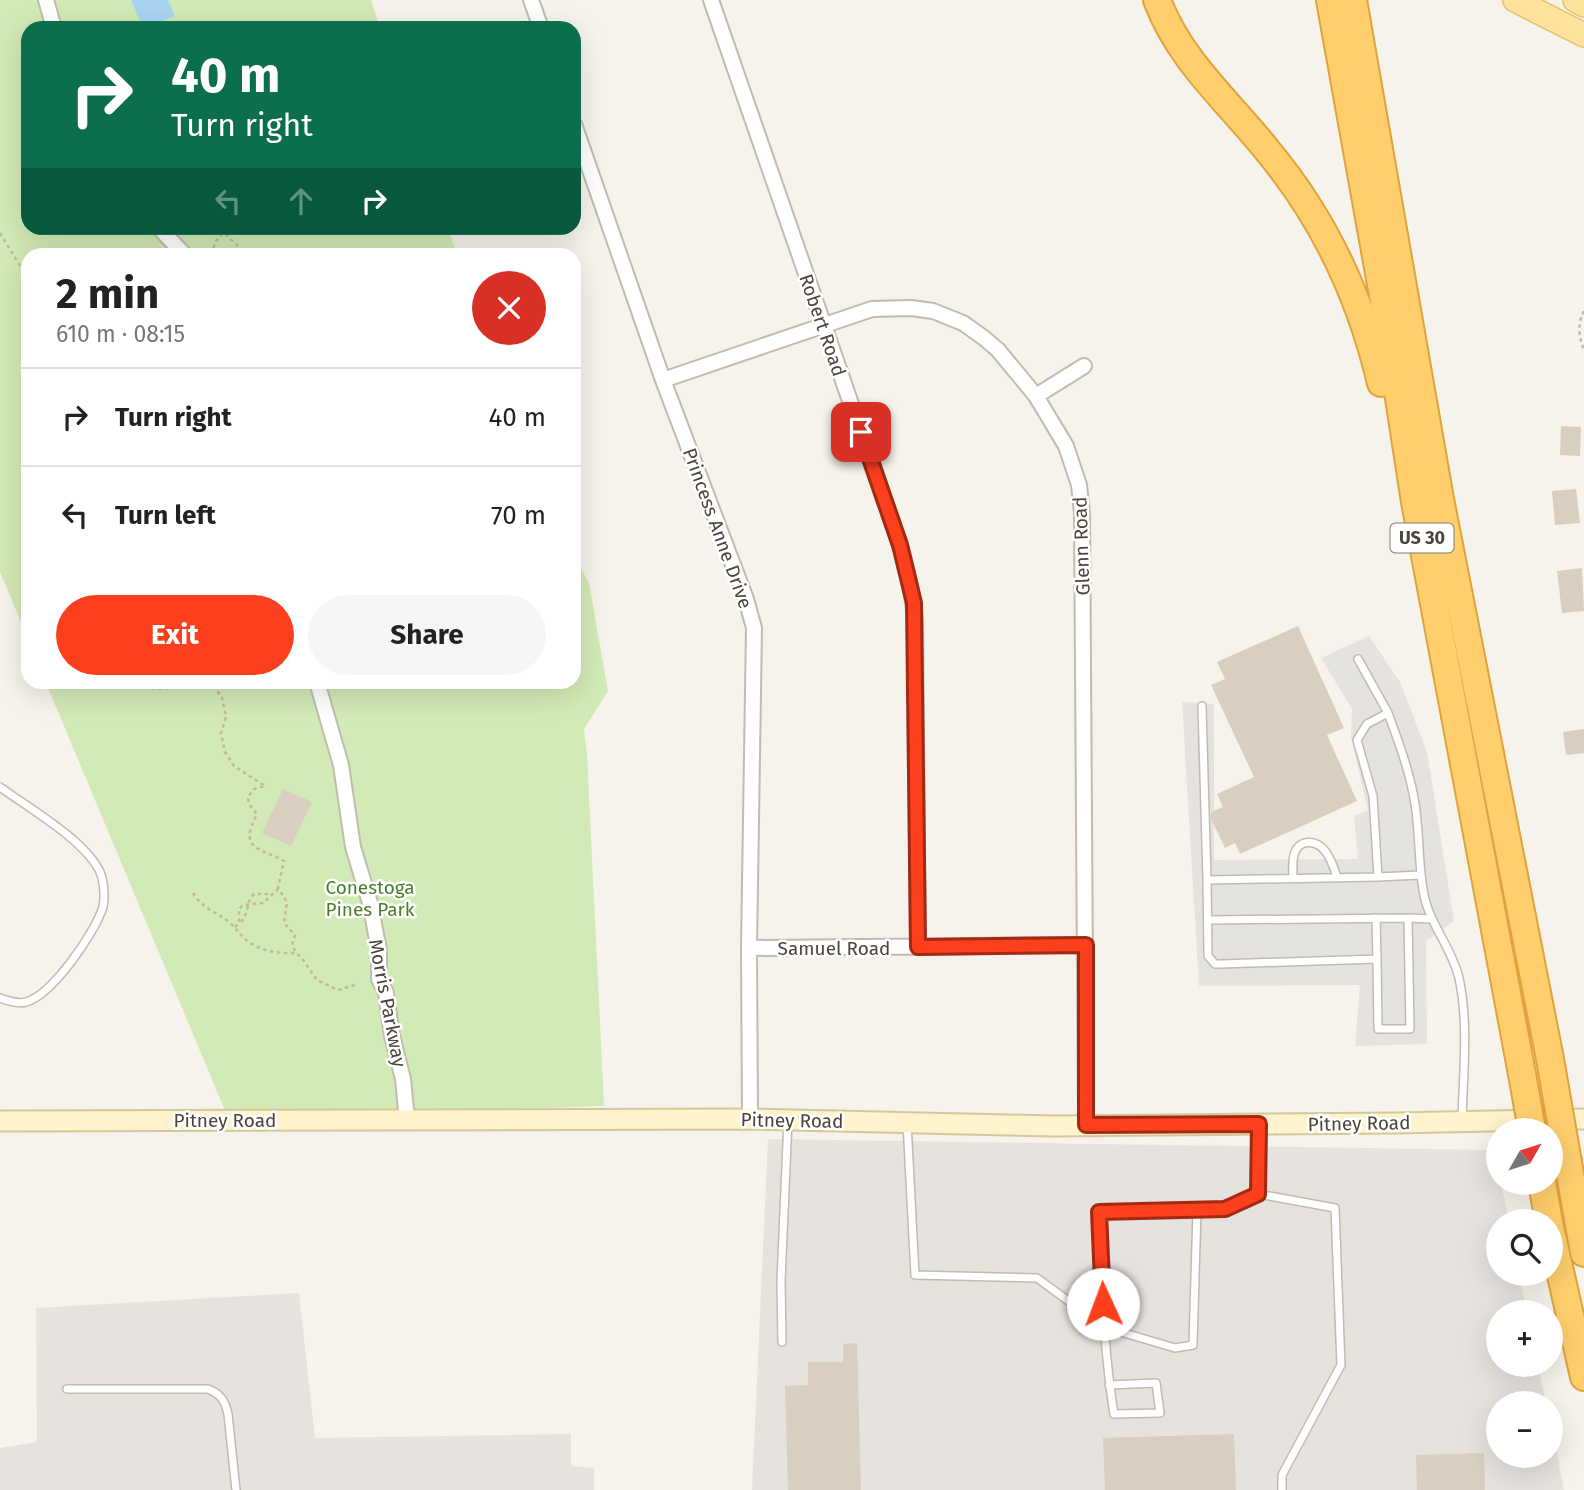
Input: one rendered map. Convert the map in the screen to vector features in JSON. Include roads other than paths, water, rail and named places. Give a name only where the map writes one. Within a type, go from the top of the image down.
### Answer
[{"type":"highway","points":[[1157,0],[1189,62],[1266,148],[1292,182],[1322,230],[1348,282],[1378,368],[1439,630]]},
{"type":"highway","name":"US 30","points":[[1330,0],[1439,630],[1530,1118]]},
{"type":"highway","name":"US 30","points":[[1355,0],[1440,499],[1550,1059],[1584,1253]]},
{"type":"highway","points":[[1563,1284],[1584,1377]]},
{"type":"main road","points":[[1515,0],[1584,35]]},
{"type":"main road","points":[[1575,0],[1584,5]]},
{"type":"main road","name":"Pitney Road","points":[[0,1121],[788,1119],[1086,1125],[1584,1119]]},
{"type":"street","points":[[46,0],[52,21]]},
{"type":"street","points":[[531,0],[538,21]]},
{"type":"street","name":"Robert Road","points":[[710,0],[900,545],[914,603],[918,947]]},
{"type":"street","name":"Princess Anne Drive","points":[[581,144],[663,380],[746,599],[754,628],[749,948],[750,1119]]},
{"type":"street","points":[[166,235],[178,248]]},
{"type":"street","name":"Glenn Road","points":[[663,380],[872,309],[911,308],[933,311],[963,323],[999,351],[1036,396],[1066,446],[1080,494],[1086,1125]]},
{"type":"street","points":[[1036,396],[1084,366]]},
{"type":"street","name":"Morris Parkway","points":[[319,689],[341,765],[353,847],[370,903],[379,950],[379,979],[386,993],[403,1079],[407,1120]]},
{"type":"street","name":"Samuel Road","points":[[749,948],[1086,945]]},
{"type":"lane","points":[[1358,659],[1388,713],[1403,754],[1412,788],[1420,875],[1431,919],[1453,958],[1460,985],[1464,1032],[1462,1122]]},
{"type":"lane","points":[[1202,706],[1208,956],[1215,964],[1377,959]]},
{"type":"lane","points":[[1378,877],[1373,796],[1357,740],[1367,724],[1388,713]]},
{"type":"lane","points":[[0,787],[83,848],[100,872],[103,905],[87,942],[47,989],[36,998],[23,1003],[0,998]]},
{"type":"lane","points":[[1293,878],[1296,848],[1310,842],[1316,843],[1326,852],[1338,877]]},
{"type":"lane","points":[[1207,880],[1420,875]]},
{"type":"lane","points":[[1376,918],[1378,1029],[1410,1029],[1408,918]]},
{"type":"lane","points":[[1208,920],[1431,919]]},
{"type":"lane","points":[[782,1342],[781,1281],[788,1119]]},
{"type":"lane","points":[[906,1122],[915,1275],[1037,1278],[1104,1327],[1175,1348],[1193,1345],[1197,1210]]},
{"type":"lane","points":[[1258,1194],[1259,1124]]},
{"type":"lane","points":[[1110,1385],[1156,1383],[1160,1413],[1114,1414],[1110,1385],[1104,1327],[1099,1212],[1225,1209],[1258,1194],[1335,1208],[1342,1364],[1282,1475],[1282,1490]]},
{"type":"lane","points":[[67,1389],[208,1389],[218,1392],[225,1402],[228,1414],[236,1490]]},
{"type":"water","points":[[131,0],[168,0],[175,16],[162,21],[140,21]]},
{"type":"park label","name":"Conestoga Pines Park","points":[[370,898]]}]
